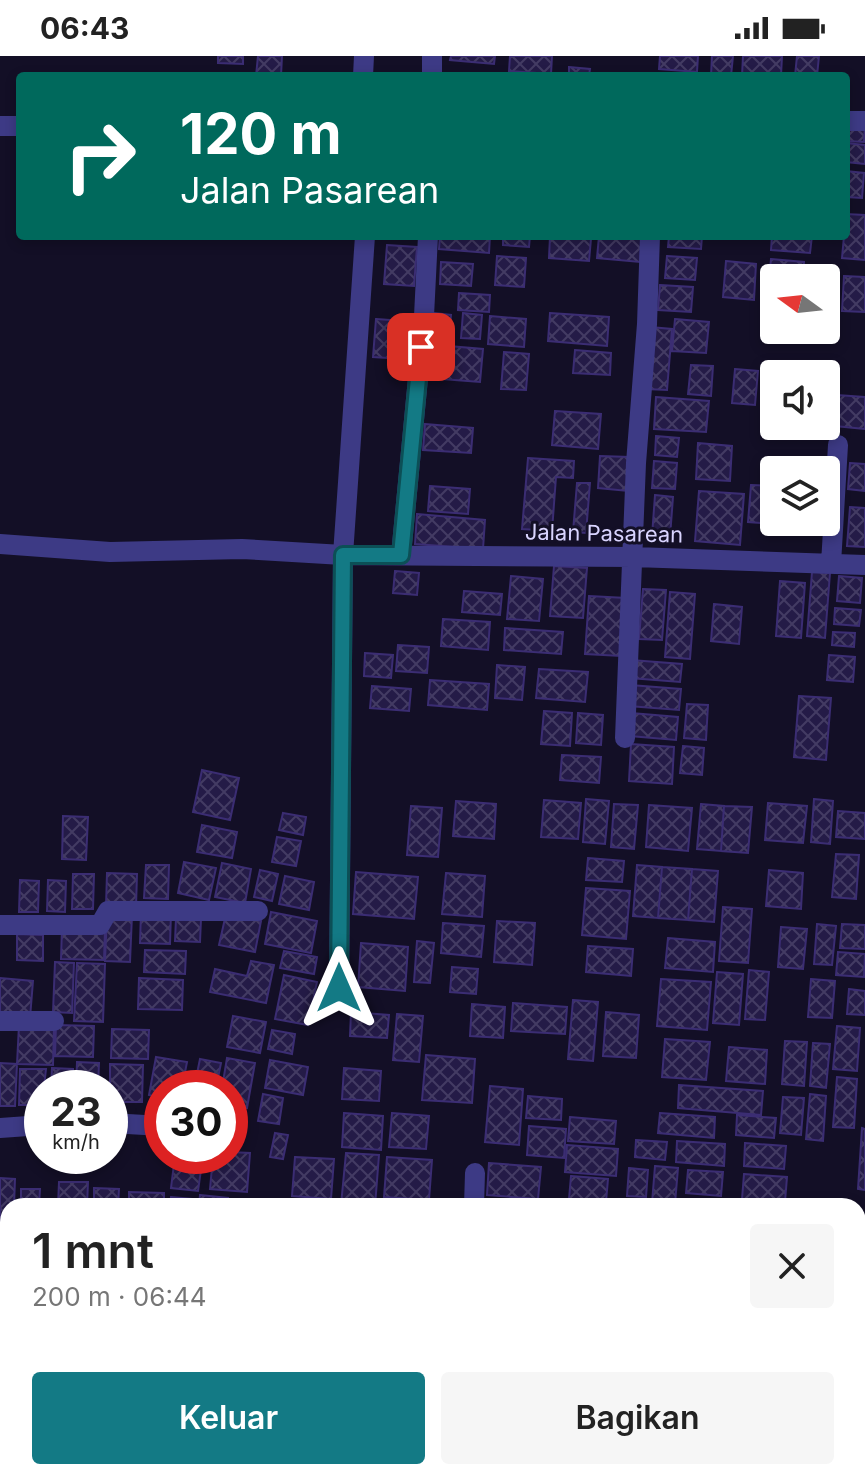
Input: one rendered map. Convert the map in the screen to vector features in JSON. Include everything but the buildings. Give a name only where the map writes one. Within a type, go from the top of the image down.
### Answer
[{"type":"street","points":[[339,988],[343,555],[365,240]]},
{"type":"street","points":[[401,555],[424,316],[428,240]]},
{"type":"street","points":[[625,738],[636,463],[650,240]]},
{"type":"street","points":[[831,564],[838,445]]},
{"type":"street","name":"Jalan Pasarean","points":[[0,544],[110,552],[242,549],[343,555],[634,557],[865,565]]},
{"type":"street","points":[[0,925],[100,925],[108,911],[258,911]]},
{"type":"street","points":[[0,1021],[54,1021]]},
{"type":"street","points":[[0,1128],[24,1126]]},
{"type":"street","points":[[474,1198],[475,1173]]},
{"type":"route","points":[[339,988],[343,555],[401,555],[421,347]]}]
